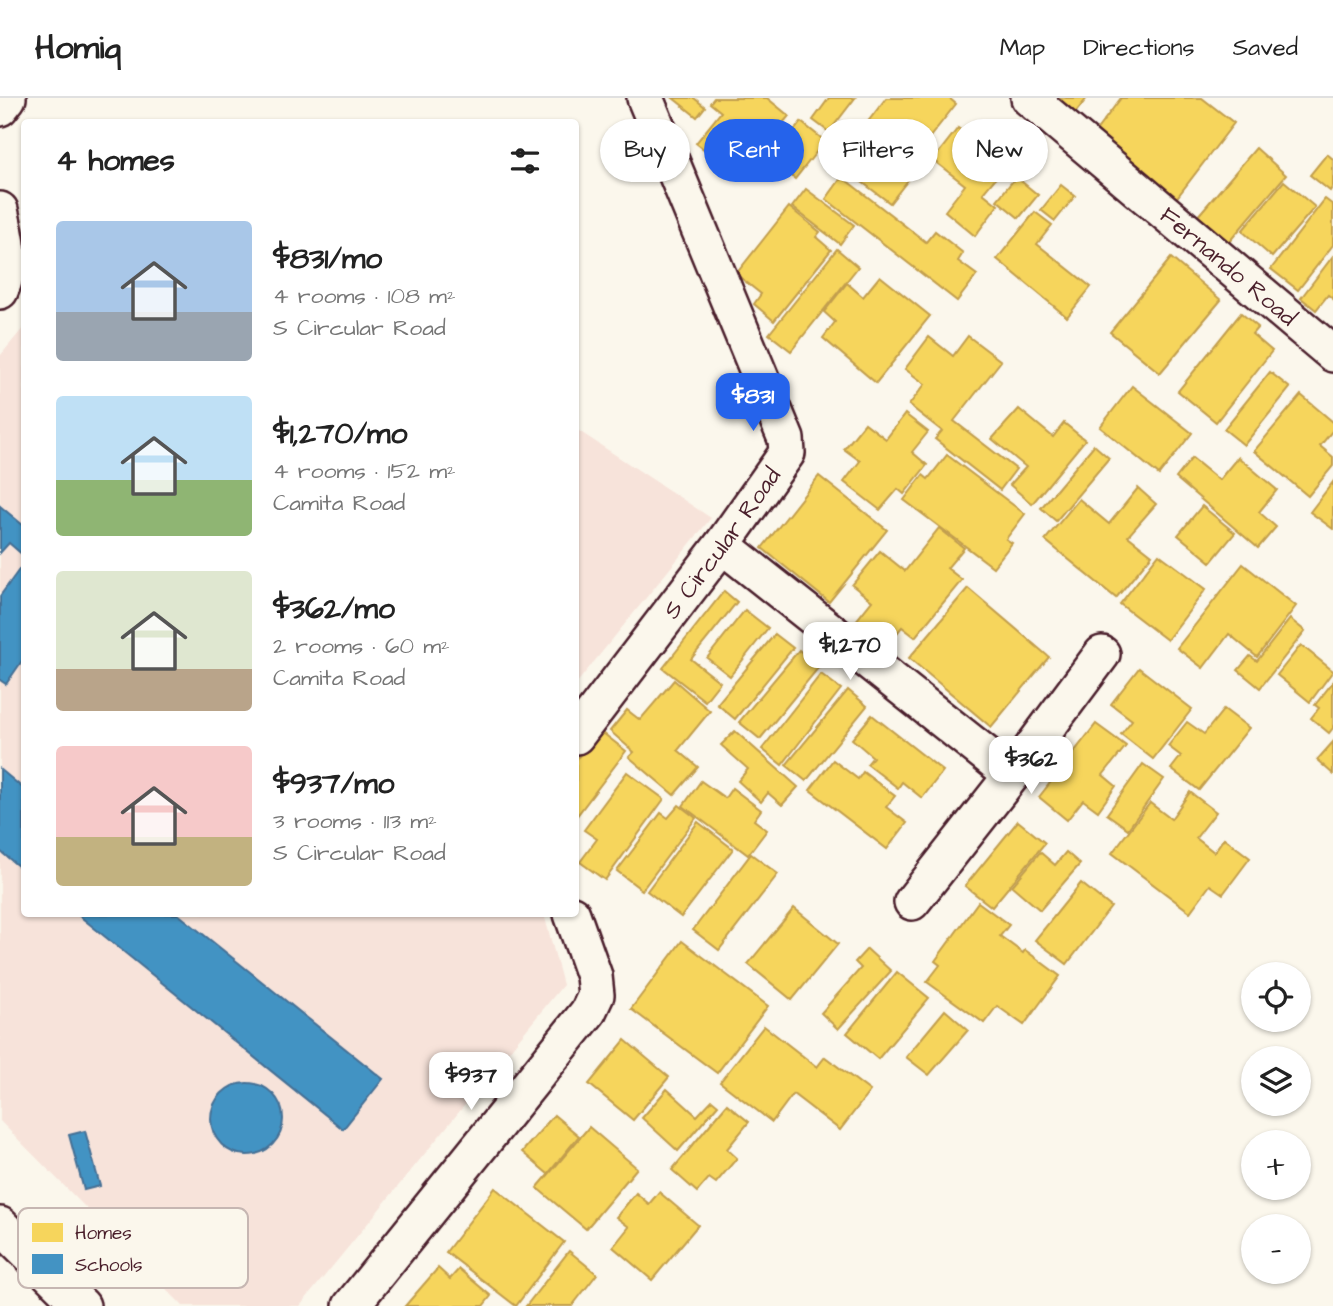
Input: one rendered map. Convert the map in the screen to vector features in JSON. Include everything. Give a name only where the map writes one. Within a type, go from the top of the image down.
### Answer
[{"type":"street","points":[[0,108],[8,98]]},
{"type":"street","name":"S Circular Road","points":[[579,732],[722,545],[787,453],[786,439],[645,98]]},
{"type":"street","name":"Fernando Road","points":[[1029,98],[1333,354]]},
{"type":"street","points":[[0,210],[10,256],[8,274],[0,291]]},
{"type":"street","points":[[722,545],[1012,775]]},
{"type":"street","points":[[912,902],[1012,775],[1102,654]]},
{"type":"street","points":[[351,1306],[588,1012],[596,995],[594,976],[573,917]]},
{"type":"street","points":[[0,1225],[18,1243]]},
{"type":"street","points":[[64,1288],[82,1306]]},
{"type":"shaded area","points":[[21,331],[21,917],[545,917],[563,985],[300,1306],[183,1306],[165,1288],[248,1288],[248,1208],[86,1208],[0,1121],[0,356]]},
{"type":"shaded area","points":[[579,431],[711,518],[579,680]]},
{"type":"building: Homes","points":[[673,98],[694,98],[705,107],[697,117]]},
{"type":"building: Homes","points":[[714,98],[767,98],[789,116],[786,119],[715,119],[721,112],[710,103]]},
{"type":"building: Homes","points":[[829,98],[855,98],[839,119],[818,119],[818,124],[813,120]]},
{"type":"building: Homes","points":[[886,98],[949,98],[956,104],[938,127],[938,119],[870,119]]},
{"type":"building: Homes","points":[[1048,98],[1087,98],[1072,117]]},
{"type":"building: Homes","points":[[1121,98],[1202,98],[1234,123],[1175,200],[1092,136]]},
{"type":"building: Homes","points":[[804,124],[818,135],[818,150],[804,168]]},
{"type":"building: Homes","points":[[704,133],[704,149],[696,143]]},
{"type":"building: Homes","points":[[952,136],[952,175],[938,164],[938,154]]},
{"type":"building: Homes","points":[[1256,148],[1286,175],[1228,243],[1197,217]]},
{"type":"building: Homes","points":[[1327,154],[1333,159],[1333,186],[1330,191],[1310,175]]},
{"type":"building: Homes","points":[[1284,181],[1315,207],[1272,257],[1242,231]]},
{"type":"building: Homes","points":[[838,182],[848,182],[926,242],[935,231],[963,253],[958,261],[977,275],[957,301],[826,199]]},
{"type":"building: Homes","points":[[862,182],[906,182],[890,203]]},
{"type":"building: Homes","points":[[961,182],[992,182],[983,193],[998,205],[975,236],[945,211],[965,185]]},
{"type":"building: Homes","points":[[1012,182],[1022,182],[1038,195],[1019,218],[997,200]]},
{"type":"building: Homes","points":[[1061,185],[1075,196],[1055,221],[1041,210]]},
{"type":"building: Homes","points":[[806,189],[854,225],[840,244],[792,207]]},
{"type":"building: Homes","points":[[1325,199],[1333,205],[1333,245],[1298,290],[1271,269]]},
{"type":"building: Homes","points":[[789,207],[820,232],[816,237],[831,250],[774,321],[754,304],[761,294],[736,274]]},
{"type":"building: Homes","points":[[1035,212],[1052,225],[1037,244],[1091,287],[1067,317],[997,259]]},
{"type":"building: Homes","points":[[837,249],[858,267],[791,351],[769,334]]},
{"type":"building: Homes","points":[[1333,256],[1333,299],[1328,295],[1316,310],[1301,298]]},
{"type":"building: Homes","points":[[1171,258],[1221,300],[1160,373],[1110,332]]},
{"type":"building: Homes","points":[[880,276],[930,316],[876,383],[823,338],[835,322],[824,312],[847,283],[863,297]]},
{"type":"building: Homes","points":[[1241,313],[1258,327],[1252,334],[1272,351],[1216,422],[1178,391]]},
{"type":"building: Homes","points":[[968,336],[1001,361],[954,421],[1016,469],[1000,490],[935,439],[942,431],[909,405],[925,384],[905,369],[929,337],[953,356]]},
{"type":"building: Homes","points":[[1270,372],[1290,388],[1244,445],[1224,429]]},
{"type":"building: Homes","points":[[1132,386],[1192,433],[1159,475],[1100,427]]},
{"type":"building: Homes","points":[[1301,395],[1333,422],[1333,430],[1320,446],[1333,457],[1333,466],[1308,496],[1254,451]]},
{"type":"building: Homes","points":[[1019,409],[1053,437],[1064,423],[1085,440],[1032,504],[1010,485],[1026,467],[992,439]]},
{"type":"building: Homes","points":[[905,414],[928,432],[912,452],[927,465],[904,494],[898,489],[880,510],[844,482],[860,461],[844,449],[865,423],[886,439]]},
{"type":"building: Homes","points":[[1094,445],[1109,458],[1056,521],[1041,508]]},
{"type":"building: Homes","points":[[947,455],[1025,514],[1006,539],[1012,543],[993,567],[904,500],[923,475],[928,479]]},
{"type":"building: Homes","points":[[1238,457],[1277,490],[1259,512],[1276,527],[1258,548],[1176,478],[1192,458],[1219,480]]},
{"type":"building: Homes","points":[[819,476],[887,530],[829,602],[762,548]]},
{"type":"building: Homes","points":[[1333,482],[1333,529],[1310,512]]},
{"type":"building: Homes","points":[[1138,488],[1156,504],[1128,536],[1152,555],[1116,598],[1045,540],[1079,499],[1109,524]]},
{"type":"building: Homes","points":[[1202,506],[1235,533],[1211,562],[1178,535]]},
{"type":"building: Homes","points":[[939,528],[964,548],[947,568],[962,580],[915,637],[902,627],[882,652],[851,627],[872,601],[852,585],[880,551],[905,571]]},
{"type":"building: Homes","points":[[1159,554],[1206,589],[1167,640],[1120,604]]},
{"type":"building: Homes","points":[[1243,564],[1296,606],[1257,657],[1229,634],[1203,668],[1177,648]]},
{"type":"building: Homes","points":[[968,588],[1049,657],[991,727],[909,658]]},
{"type":"building: Homes","points":[[724,591],[737,602],[691,659],[720,682],[705,701],[663,668]]},
{"type":"building: Homes","points":[[745,610],[768,628],[730,676],[707,658]]},
{"type":"building: Homes","points":[[1290,619],[1305,631],[1260,688],[1238,670],[1250,656],[1257,661]]},
{"type":"building: Homes","points":[[775,634],[793,648],[735,719],[717,704]]},
{"type":"building: Homes","points":[[1301,645],[1333,671],[1310,702],[1277,675]]},
{"type":"building: Homes","points":[[799,650],[819,667],[760,739],[739,722]]},
{"type":"building: Homes","points":[[1139,668],[1192,709],[1153,759],[1121,734],[1132,720],[1111,704]]},
{"type":"building: Homes","points":[[821,674],[841,689],[782,765],[762,749]]},
{"type":"building: Homes","points":[[674,680],[710,711],[678,750],[698,767],[674,795],[629,757],[634,752],[610,731],[627,710],[640,720]]},
{"type":"building: Homes","points":[[1333,682],[1333,728],[1329,733],[1311,718],[1319,708],[1315,705]]},
{"type":"building: Homes","points":[[848,690],[867,706],[806,781],[786,765]]},
{"type":"building: Homes","points":[[1224,709],[1249,728],[1199,790],[1171,769],[1181,756],[1168,746],[1187,722],[1204,734]]},
{"type":"building: Homes","points":[[872,715],[943,771],[922,798],[902,782],[898,788],[867,764],[873,757],[852,739]]},
{"type":"building: Homes","points":[[1096,724],[1126,746],[1103,775],[1116,786],[1098,811],[1083,800],[1067,820],[1039,797]]},
{"type":"building: Homes","points":[[599,730],[626,751],[579,813],[579,756]]},
{"type":"building: Homes","points":[[735,731],[798,787],[782,805],[768,793],[761,802],[738,781],[748,769],[721,745]]},
{"type":"building: Homes","points":[[1333,742],[1333,774],[1317,760]]},
{"type":"building: Homes","points":[[833,760],[858,779],[863,772],[895,796],[886,807],[907,823],[887,849],[810,790]]},
{"type":"building: Homes","points":[[1143,764],[1164,779],[1128,829],[1107,814]]},
{"type":"building: Homes","points":[[627,772],[664,799],[605,880],[580,862],[597,839],[584,830]]},
{"type":"building: Homes","points":[[701,781],[725,798],[732,788],[761,810],[754,820],[767,830],[748,855],[683,806]]},
{"type":"building: Homes","points":[[1190,792],[1216,812],[1196,838],[1214,852],[1224,838],[1250,858],[1223,894],[1210,885],[1190,912],[1112,853],[1150,803],[1171,819]]},
{"type":"building: Homes","points":[[679,805],[696,818],[642,890],[617,871],[661,813],[668,818]]},
{"type":"building: Homes","points":[[1018,821],[1045,843],[992,907],[965,886]]},
{"type":"building: Homes","points":[[698,822],[733,849],[681,917],[647,891]]},
{"type":"building: Homes","points":[[1040,852],[1055,865],[1066,852],[1080,864],[1040,910],[1012,886]]},
{"type":"building: Homes","points":[[751,854],[778,874],[719,950],[693,930]]},
{"type":"building: Homes","points":[[1081,883],[1111,907],[1067,964],[1035,940]]},
{"type":"building: Homes","points":[[978,902],[1009,925],[1000,936],[1023,953],[1025,950],[1060,976],[1024,1025],[997,1006],[984,1023],[927,982],[940,965],[935,961]]},
{"type":"building: Homes","points":[[794,908],[838,944],[792,1000],[748,964]]},
{"type":"building: Homes","points":[[682,941],[768,1006],[717,1073],[631,1009]]},
{"type":"building: Homes","points":[[867,949],[891,971],[838,1029],[821,1013],[861,968],[855,962]]},
{"type":"building: Homes","points":[[897,972],[929,998],[878,1059],[847,1033]]},
{"type":"building: Homes","points":[[945,1010],[968,1030],[929,1075],[906,1057]]},
{"type":"building: Homes","points":[[764,1026],[817,1067],[825,1057],[870,1091],[840,1130],[793,1094],[772,1122],[720,1082]]},
{"type":"building: Homes","points":[[625,1040],[669,1077],[633,1120],[589,1084]]},
{"type":"building: Homes","points":[[667,1089],[697,1116],[712,1100],[718,1105],[678,1151],[642,1118]]},
{"type":"building: Homes","points":[[727,1104],[749,1122],[727,1149],[737,1158],[716,1183],[709,1178],[697,1192],[672,1170]]},
{"type":"building: Homes","points":[[554,1115],[579,1136],[548,1174],[522,1152]]},
{"type":"building: Homes","points":[[589,1127],[637,1168],[586,1229],[537,1188]]},
{"type":"building: Homes","points":[[495,1188],[564,1242],[516,1306],[446,1252]]},
{"type":"building: Homes","points":[[659,1192],[698,1225],[652,1280],[613,1247],[629,1227],[616,1217],[636,1193],[649,1204]]},
{"type":"building: Homes","points":[[569,1251],[597,1274],[572,1306],[526,1306]]},
{"type":"building: Homes","points":[[438,1268],[450,1279],[459,1269],[491,1296],[483,1306],[405,1306]]},
{"type":"building: Schools","points":[[0,506],[21,524],[21,553],[9,543],[0,553]]},
{"type":"building: Schools","points":[[21,567],[21,662],[6,684],[0,680],[0,596]]},
{"type":"building: Schools","points":[[0,769],[21,786],[21,868],[0,851]]},
{"type":"building: Schools","points":[[81,917],[182,917],[383,1079],[343,1129]]},
{"type":"building: Schools","points":[[247,1083],[267,1089],[277,1099],[283,1119],[277,1139],[267,1149],[247,1155],[227,1149],[217,1139],[211,1119],[217,1099],[227,1089]]},
{"type":"building: Schools","points":[[85,1131],[100,1186],[84,1190],[69,1135]]}]
